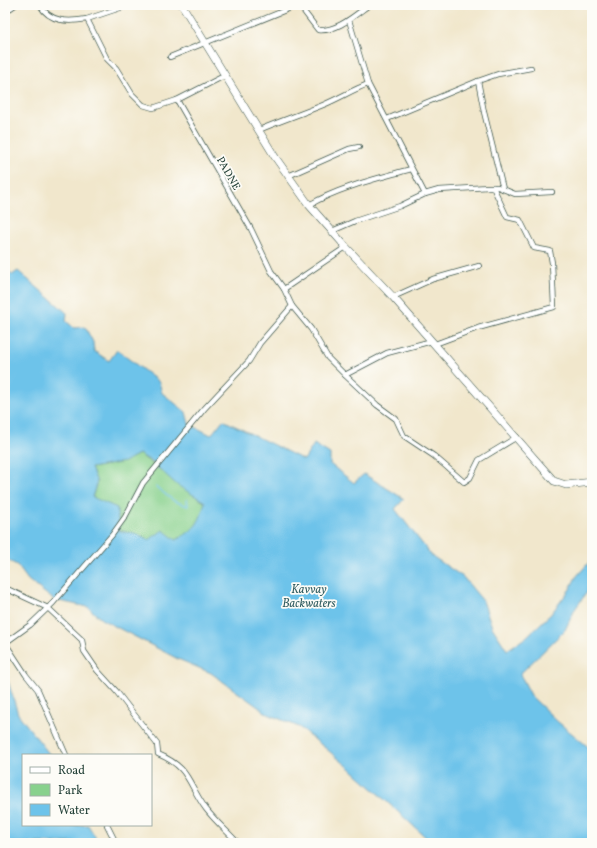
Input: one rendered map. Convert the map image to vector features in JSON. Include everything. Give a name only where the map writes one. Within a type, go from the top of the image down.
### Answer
[{"type":"main road","points":[[182,5],[224,76],[288,176],[309,205],[346,247],[394,297],[554,481],[566,485],[590,483]]},
{"type":"street","points":[[5,12],[16,5]]},
{"type":"street","points":[[40,5],[43,11],[56,19],[68,22],[87,19],[129,5]]},
{"type":"street","points":[[170,58],[298,5],[318,30],[325,31],[349,20],[369,5]]},
{"type":"street","points":[[87,19],[107,59],[116,68],[132,94],[143,105],[153,108],[177,100],[224,76]]},
{"type":"street","points":[[349,20],[368,84],[425,194]]},
{"type":"street","points":[[386,119],[451,93],[478,80],[498,74],[531,68]]},
{"type":"street","points":[[478,80],[484,112],[503,189]]},
{"type":"street","points":[[259,130],[288,117],[324,105],[350,91],[368,84]]},
{"type":"street","name":"PADNE","points":[[177,100],[251,230],[271,271],[284,289],[292,306],[311,329],[328,358],[377,405],[396,419],[404,436],[434,456],[464,482],[470,478],[479,460],[517,437]]},
{"type":"street","points":[[288,176],[349,149],[359,147]]},
{"type":"street","points":[[309,205],[322,198],[356,185],[411,169]]},
{"type":"street","points":[[345,375],[387,353],[433,342],[554,307],[550,251],[534,248],[520,220],[507,217],[493,187]]},
{"type":"street","points":[[332,231],[355,221],[400,206],[425,194],[458,188],[493,187],[515,194],[552,192]]},
{"type":"street","points":[[284,289],[346,247]]},
{"type":"street","points":[[394,297],[433,280],[479,266]]},
{"type":"street","points":[[66,754],[38,690],[26,675],[5,643],[30,625],[53,603],[112,535],[125,517],[143,483],[204,409],[249,361],[260,343],[292,306]]},
{"type":"street","points":[[5,588],[48,608],[82,640],[84,651],[97,670],[116,691],[157,744],[158,754],[174,761],[183,769],[206,810],[238,843]]},
{"type":"street","points":[[108,826],[116,843]]},
{"type":"green space","points":[[139,454],[205,503],[201,518],[191,532],[176,540],[149,540],[134,533],[119,530],[117,508],[92,498],[97,482],[91,468],[124,462]]},
{"type":"water","name":"Kavvay Backwaters","points":[[5,266],[12,275],[18,271],[67,313],[66,321],[74,328],[85,327],[93,342],[94,351],[109,361],[117,350],[159,382],[162,393],[186,412],[189,424],[211,435],[223,420],[304,460],[314,444],[330,454],[330,464],[354,483],[364,474],[404,499],[395,509],[432,556],[463,577],[483,601],[492,627],[507,650],[525,638],[551,614],[570,589],[576,577],[592,559],[592,585],[575,609],[565,630],[520,674],[532,697],[558,722],[592,750],[592,843],[432,843],[350,768],[299,727],[268,714],[211,673],[178,659],[101,619],[88,607],[54,600],[28,580],[17,565],[5,559]],"holes":[[[139,454],[152,462],[177,485],[205,502],[199,521],[196,525],[188,533],[176,540],[163,530],[149,540],[134,533],[119,531],[117,508],[92,497],[97,482],[91,468],[124,462]]]},
{"type":"water","points":[[5,679],[8,681],[18,714],[49,754],[22,754],[22,826],[89,826],[99,843],[5,843]]},
{"type":"waterway","points":[[156,487],[174,501],[188,506],[187,499]]}]
